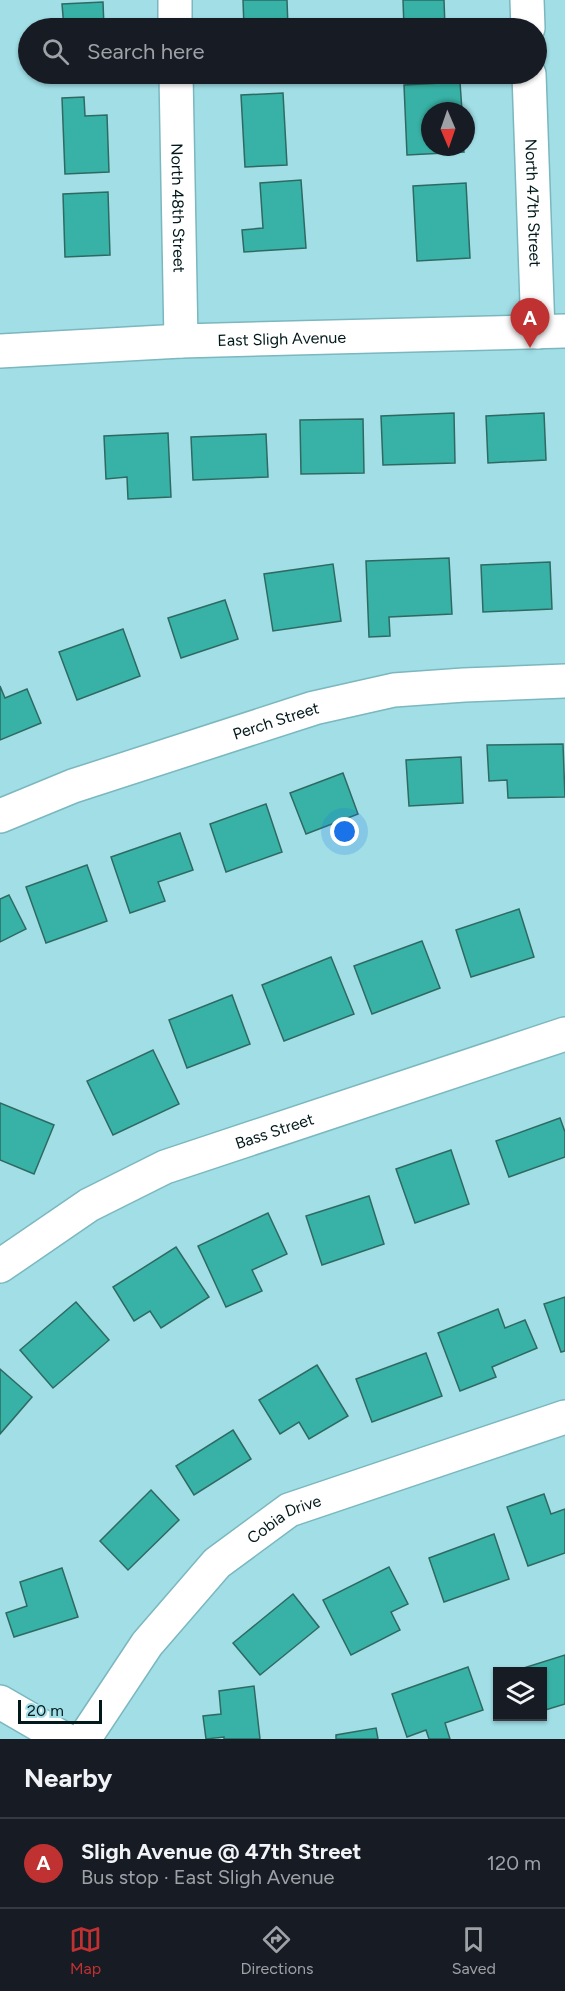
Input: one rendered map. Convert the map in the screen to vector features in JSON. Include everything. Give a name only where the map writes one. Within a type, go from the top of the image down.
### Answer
[{"type":"street","points":[[175,0],[176,18]]},
{"type":"street","points":[[527,0],[528,18]]},
{"type":"street","name":"North 48th Street","points":[[176,84],[181,341]]},
{"type":"street","name":"North 47th Street","points":[[530,84],[552,332]]},
{"type":"street","name":"East Sligh Avenue","points":[[0,351],[181,341],[552,332]]},
{"type":"street","name":"Perch Street","points":[[0,816],[73,786],[314,708],[394,690],[565,681]]},
{"type":"street","name":"Bass Street","points":[[0,1266],[89,1205],[165,1167],[565,1034]]},
{"type":"street","name":"Cobia Drive","points":[[84,1739],[147,1644],[216,1563],[289,1510],[565,1418]]},
{"type":"street","points":[[0,1702],[64,1739]]},
{"type":"building","points":[[243,0],[287,0],[288,18],[244,18]]},
{"type":"building","points":[[403,0],[444,0],[445,18],[404,18]]},
{"type":"building","points":[[103,2],[104,18],[63,18],[62,4]]},
{"type":"building","points":[[460,84],[461,102],[421,102],[421,154],[407,155],[404,85]]},
{"type":"building","points":[[283,93],[287,165],[245,167],[241,95]]},
{"type":"building","points":[[84,97],[85,116],[107,115],[109,172],[65,174],[62,98]]},
{"type":"building","points":[[301,180],[306,248],[244,252],[242,230],[263,228],[260,183]]},
{"type":"building","points":[[466,183],[470,258],[417,261],[413,186]]},
{"type":"building","points":[[108,192],[110,255],[65,257],[63,194]]},
{"type":"building","points":[[454,413],[455,463],[383,465],[381,416]]},
{"type":"building","points":[[544,413],[546,460],[488,463],[486,416]]},
{"type":"building","points":[[363,419],[364,473],[301,474],[300,420]]},
{"type":"building","points":[[168,433],[171,497],[128,499],[127,477],[106,479],[104,436]]},
{"type":"building","points":[[266,434],[268,477],[193,480],[191,437]]},
{"type":"building","points":[[449,558],[452,614],[389,617],[390,636],[369,637],[366,561]]},
{"type":"building","points":[[550,562],[552,609],[483,612],[481,565]]},
{"type":"building","points":[[333,564],[341,621],[273,631],[264,574]]},
{"type":"building","points":[[225,600],[238,639],[181,658],[168,618]]},
{"type":"building","points":[[123,629],[140,676],[77,700],[59,652]]},
{"type":"building","points":[[0,686],[5,698],[27,689],[41,723],[0,740]]},
{"type":"building","points":[[563,744],[565,797],[508,798],[507,780],[489,781],[487,745]]},
{"type":"building","points":[[461,757],[463,803],[409,806],[406,760]]},
{"type":"building","points":[[343,773],[358,814],[306,834],[290,793]]},
{"type":"building","points":[[266,804],[282,852],[226,872],[210,824]]},
{"type":"building","points":[[180,833],[193,870],[158,882],[165,901],[130,913],[111,857]]},
{"type":"building","points":[[87,865],[107,921],[46,943],[26,887]]},
{"type":"building","points":[[9,895],[26,929],[0,942],[0,899]]},
{"type":"building","points":[[519,909],[534,957],[471,977],[456,930]]},
{"type":"building","points":[[422,941],[440,988],[372,1014],[354,966]]},
{"type":"building","points":[[331,957],[354,1014],[284,1041],[262,985]]},
{"type":"building","points":[[232,995],[250,1044],[187,1068],[169,1020]]},
{"type":"building","points":[[153,1050],[179,1104],[113,1135],[87,1081]]},
{"type":"building","points":[[0,1103],[54,1125],[34,1174],[0,1160]]},
{"type":"building","points":[[560,1118],[565,1132],[565,1157],[509,1177],[496,1141]]},
{"type":"building","points":[[451,1150],[469,1204],[415,1223],[396,1169]]},
{"type":"building","points":[[369,1196],[384,1244],[322,1265],[306,1216]]},
{"type":"building","points":[[268,1213],[287,1254],[252,1270],[262,1291],[226,1307],[198,1246]]},
{"type":"building","points":[[176,1247],[209,1297],[161,1328],[150,1311],[134,1321],[113,1287]]},
{"type":"building","points":[[565,1297],[565,1351],[561,1352],[544,1304]]},
{"type":"building","points":[[76,1302],[109,1340],[53,1388],[20,1350]]},
{"type":"building","points":[[498,1309],[505,1328],[525,1320],[537,1348],[492,1367],[496,1377],[460,1391],[438,1333]]},
{"type":"building","points":[[426,1353],[442,1396],[372,1422],[356,1379]]},
{"type":"building","points":[[317,1365],[348,1416],[309,1439],[299,1422],[280,1434],[259,1400]]},
{"type":"building","points":[[0,1369],[32,1397],[0,1434]]},
{"type":"building","points":[[233,1430],[251,1459],[194,1495],[176,1466]]},
{"type":"building","points":[[151,1490],[179,1520],[128,1570],[100,1541]]},
{"type":"building","points":[[544,1494],[551,1514],[565,1509],[565,1553],[528,1566],[507,1507]]},
{"type":"building","points":[[494,1534],[509,1579],[444,1602],[429,1558]]},
{"type":"building","points":[[389,1567],[408,1604],[391,1612],[400,1630],[351,1655],[323,1600]]},
{"type":"building","points":[[62,1568],[78,1617],[14,1637],[6,1613],[27,1606],[20,1582]]},
{"type":"building","points":[[293,1594],[319,1627],[260,1675],[233,1643]]},
{"type":"building","points":[[565,1655],[565,1704],[547,1709],[547,1667],[527,1667]]},
{"type":"building","points":[[468,1667],[483,1710],[445,1723],[450,1739],[429,1739],[426,1730],[407,1737],[392,1694]]},
{"type":"building","points":[[254,1686],[260,1739],[224,1739],[224,1737],[206,1739],[203,1716],[221,1714],[219,1691]]},
{"type":"building","points":[[376,1728],[378,1739],[336,1739],[336,1735]]},
{"type":"place","name":"Sligh Avenue @ 47th Street","points":[[530,348]]}]
